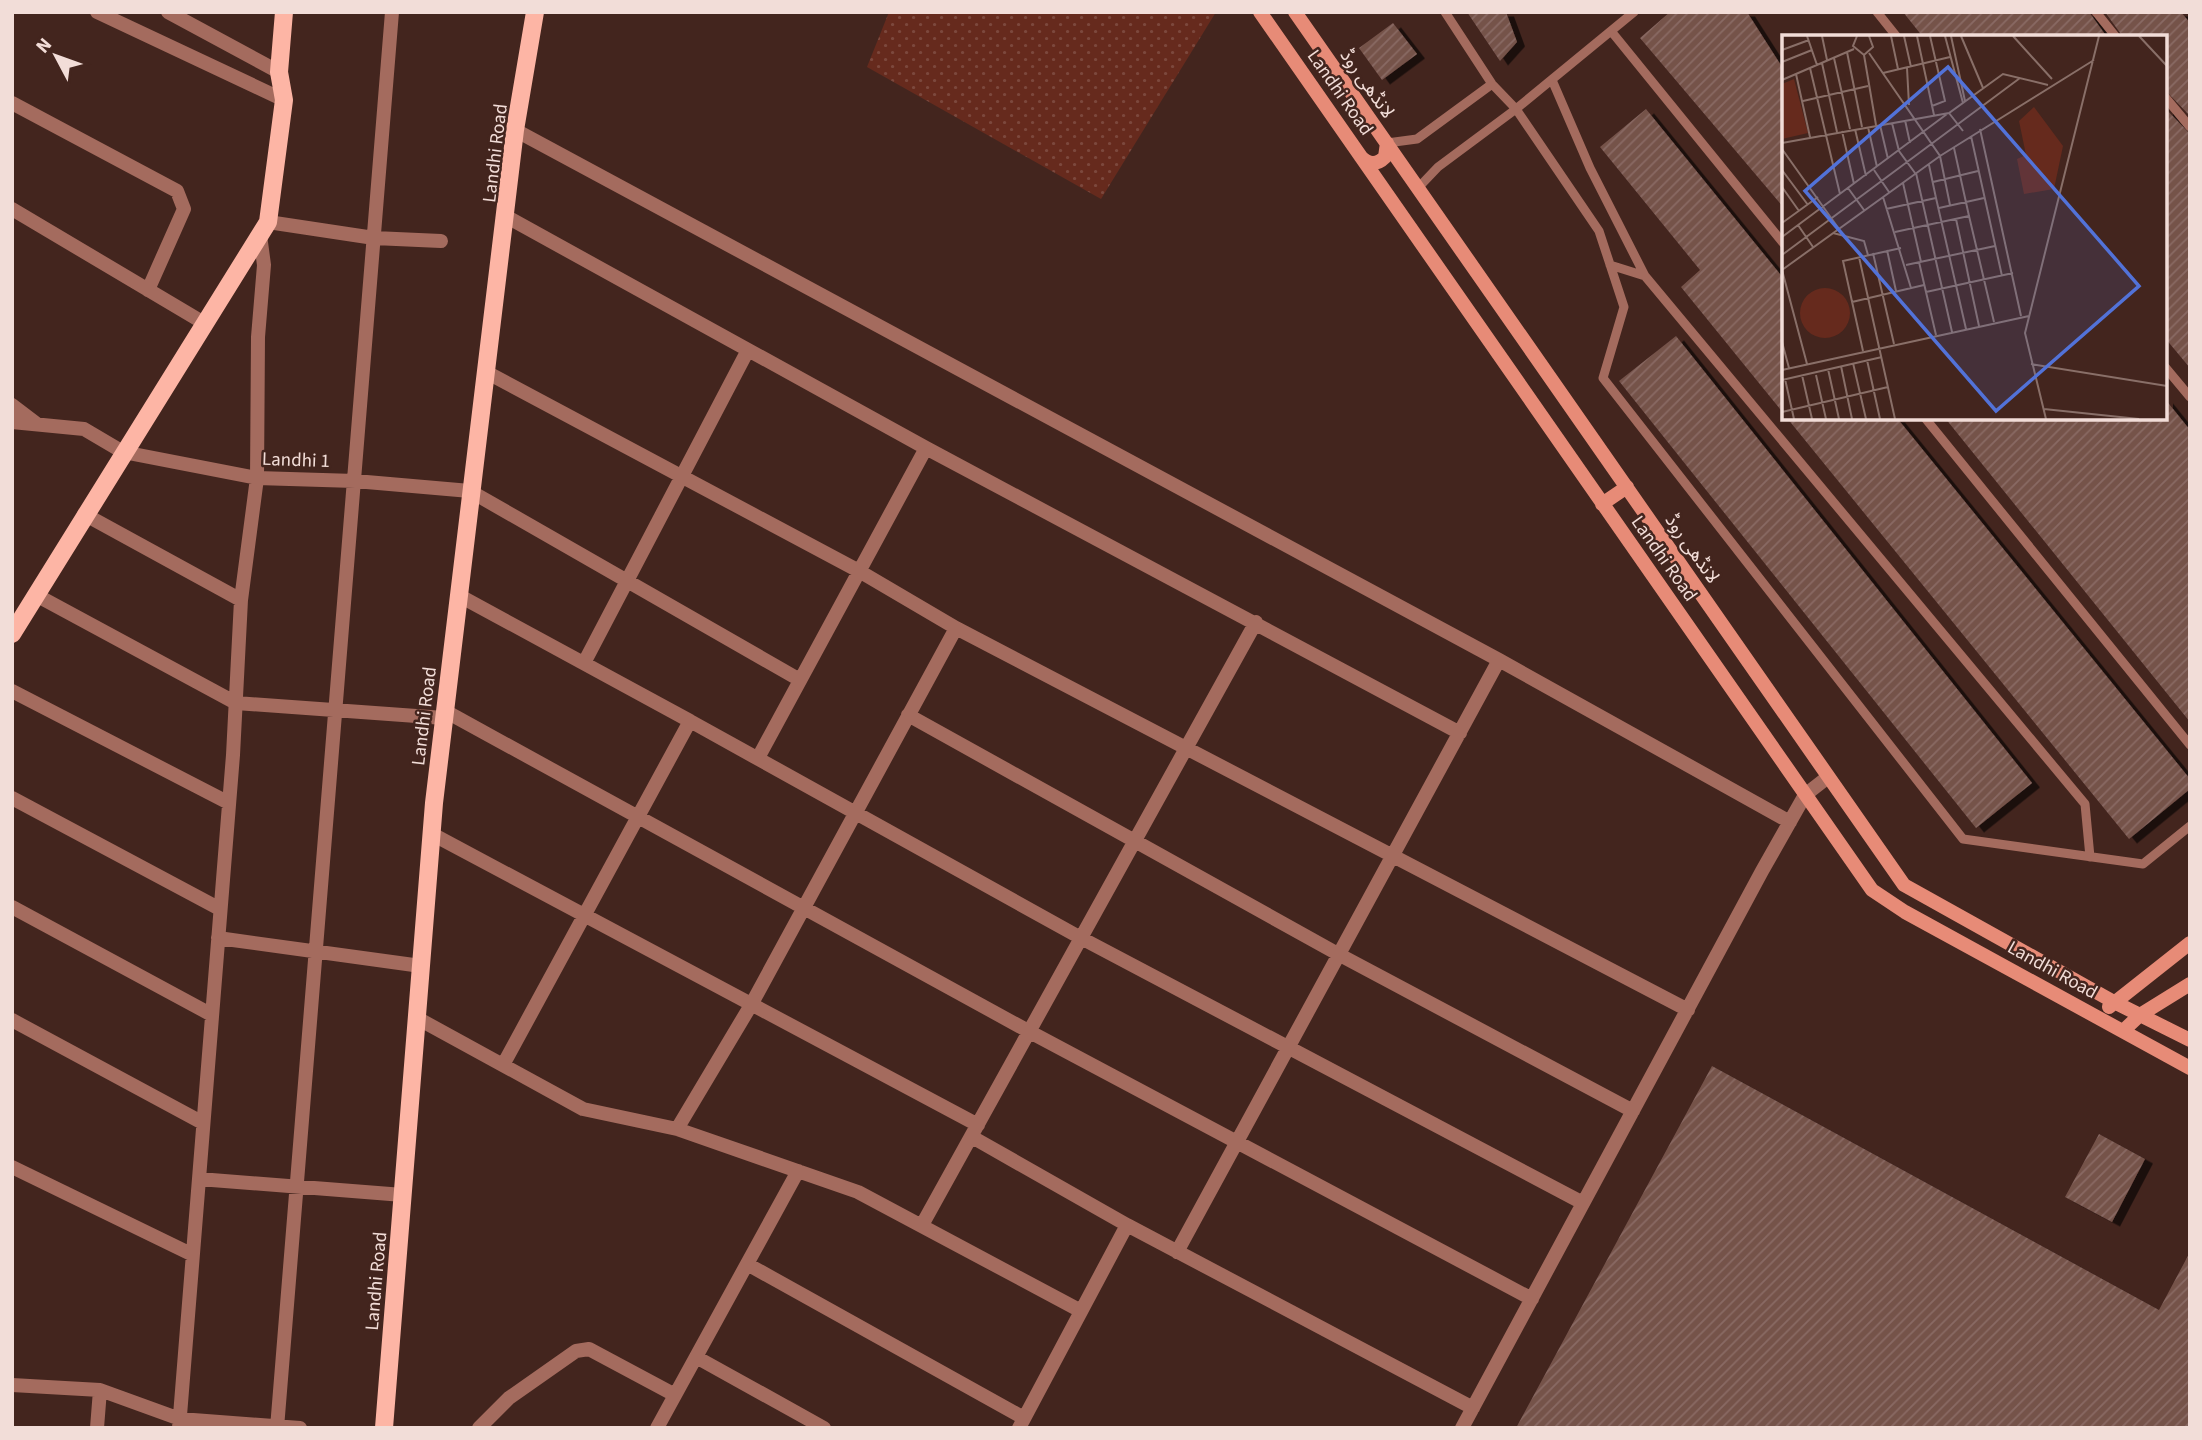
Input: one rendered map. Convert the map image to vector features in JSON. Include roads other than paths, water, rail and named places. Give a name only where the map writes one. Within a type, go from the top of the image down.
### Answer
[{"type":"main road","points":[[12,634],[84,514],[264,229],[284,100],[279,72],[284,12]]},
{"type":"main road","name":"Landhi Road","points":[[384,1428],[432,834],[470,491],[507,217],[515,130],[535,12]]},
{"type":"main road","name":"Landhi Road","points":[[1260,12],[1872,890],[1905,912],[2190,1068]]},
{"type":"main road","name":"لانڈھی روڈ","points":[[1296,12],[1904,885],[2114,1002],[2190,1040]]},
{"type":"main road","points":[[1361,157],[1368,163],[1378,163],[1387,153],[1387,143]]},
{"type":"main road","points":[[1406,222],[1404,212],[1408,203],[1417,199],[1427,201]]},
{"type":"main road","points":[[1602,504],[1627,487]]},
{"type":"main road","points":[[2097,1017],[2190,943]]},
{"type":"main road","points":[[2123,1031],[2140,1015],[2190,984]]},
{"type":"street","points":[[97,12],[284,100]]},
{"type":"street","points":[[168,12],[279,72]]},
{"type":"street","points":[[277,1427],[392,12]]},
{"type":"street","points":[[12,103],[177,191],[184,209],[148,290]]},
{"type":"street","points":[[515,130],[1499,660],[1790,822]]},
{"type":"street","points":[[12,209],[204,323]]},
{"type":"street","points":[[507,217],[926,448],[1460,733]]},
{"type":"street","points":[[180,1423],[191,1254],[229,803],[241,600],[257,478],[258,337],[264,229],[441,241]]},
{"type":"street","points":[[584,663],[748,350]]},
{"type":"street","points":[[486,372],[859,572],[956,628],[1187,746],[1688,1010]]},
{"type":"street","points":[[12,405],[37,424]]},
{"type":"street","name":"Landhi 1","points":[[12,422],[84,429],[123,452],[257,478],[355,481],[470,491]]},
{"type":"street","points":[[758,758],[926,448]]},
{"type":"street","points":[[470,491],[800,680]]},
{"type":"street","points":[[84,514],[241,600]]},
{"type":"street","points":[[36,595],[236,704],[445,715],[1237,1143],[1532,1299]]},
{"type":"street","points":[[458,595],[856,811],[1081,938],[1583,1203]]},
{"type":"street","points":[[922,1225],[1256,622]]},
{"type":"street","points":[[677,1129],[751,1005],[956,628]]},
{"type":"street","points":[[1177,1252],[1499,660]]},
{"type":"street","points":[[12,691],[229,803]]},
{"type":"street","points":[[908,715],[1338,954],[1633,1111]]},
{"type":"street","points":[[503,1065],[690,721]]},
{"type":"street","points":[[1462,1428],[1805,795],[1828,777]]},
{"type":"street","points":[[12,798],[220,909]]},
{"type":"street","points":[[432,834],[751,1005],[975,1131],[1127,1225],[1473,1408]]},
{"type":"street","points":[[12,907],[212,1015]]},
{"type":"street","points":[[218,938],[421,966]]},
{"type":"street","points":[[417,1017],[583,1109],[677,1129],[858,1192],[1081,1311]]},
{"type":"street","points":[[12,1020],[203,1123]]},
{"type":"street","points":[[12,1167],[191,1254]]},
{"type":"street","points":[[657,1428],[798,1171]]},
{"type":"street","points":[[199,1178],[403,1195]]},
{"type":"street","points":[[747,1264],[1022,1423],[1127,1225]]},
{"type":"street","points":[[479,1428],[509,1398],[576,1351],[589,1349],[675,1395]]},
{"type":"street","points":[[696,1357],[824,1428]]},
{"type":"street","points":[[12,1385],[100,1390],[180,1423],[300,1428]]},
{"type":"street","points":[[97,1428],[100,1390]]},
{"type":"lane","points":[[1445,12],[1492,84],[1516,109],[1599,231],[1624,307],[1603,378],[1963,839],[2143,864],[2190,825]]},
{"type":"lane","points":[[1418,188],[1438,167],[1516,109],[1634,12]]},
{"type":"lane","points":[[1877,12],[1895,35]]},
{"type":"lane","points":[[2096,12],[2114,35]]},
{"type":"lane","points":[[1611,31],[1782,242]]},
{"type":"lane","points":[[1552,79],[1590,168],[1645,276],[2085,804],[2090,857]]},
{"type":"lane","points":[[1387,143],[1417,139],[1492,84]]},
{"type":"lane","points":[[2167,99],[2190,127]]},
{"type":"lane","points":[[1610,265],[1645,276]]},
{"type":"lane","points":[[2167,369],[2190,397]]},
{"type":"lane","points":[[1927,420],[2190,745]]}]
